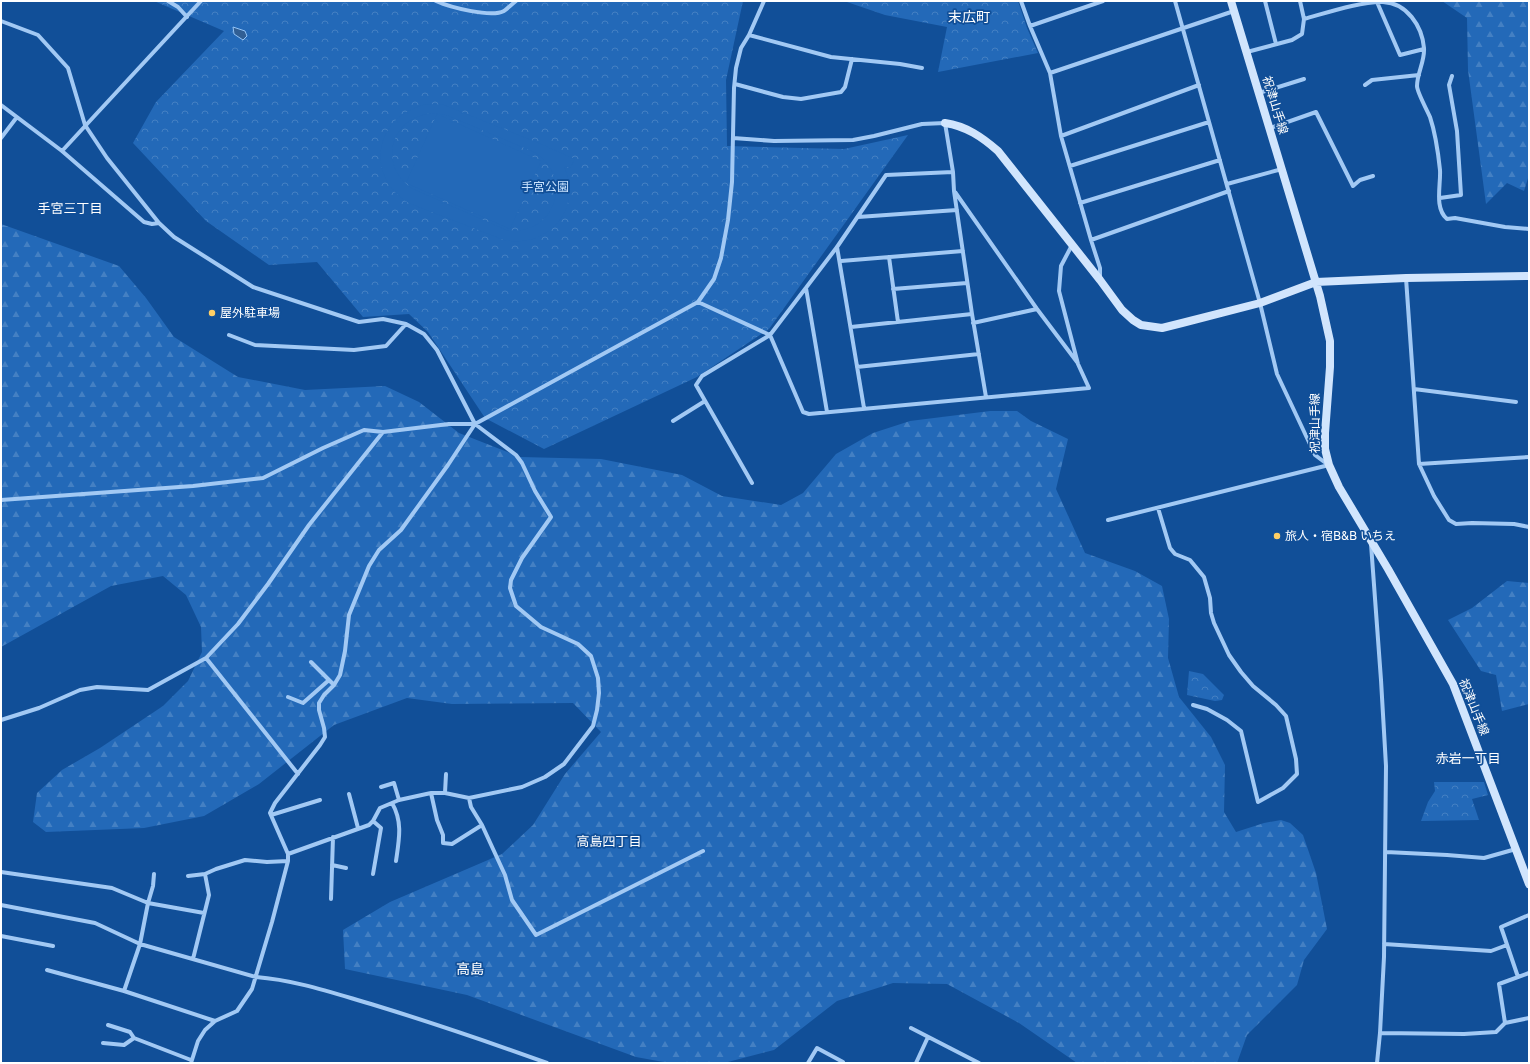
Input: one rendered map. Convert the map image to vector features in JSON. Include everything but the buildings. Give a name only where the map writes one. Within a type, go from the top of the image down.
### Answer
[{"type":"street","points":[[168,1],[178,7],[187,17]]},
{"type":"street","points":[[62,151],[201,1]]},
{"type":"street","points":[[436,1],[445,5],[486,13],[502,12],[516,1]]},
{"type":"street","points":[[108,1025],[130,1032],[134,1038],[191,1062],[198,1041],[205,1030],[215,1022],[237,1011],[252,989],[288,861],[288,854],[270,813],[275,803],[325,737],[319,710],[319,703],[340,675],[349,615],[369,566],[379,550],[400,530],[448,465],[475,424],[698,302],[714,279],[721,258],[728,220],[732,182],[736,68],[741,48],[749,35],[764,1]]},
{"type":"street","points":[[1021,1],[1050,72],[1062,136],[1080,203],[1100,268],[1100,280]]},
{"type":"street","points":[[1030,26],[1103,1]]},
{"type":"street","points":[[1175,1],[1260,303],[1277,374],[1314,455],[1329,465]]},
{"type":"street","name":"祝津山手線","points":[[1231,1],[1316,282],[1330,341],[1330,367],[1325,433],[1325,449],[1329,465],[1339,487],[1453,684],[1529,884]]},
{"type":"street","points":[[1265,1],[1276,44]]},
{"type":"street","points":[[1247,52],[1292,40],[1302,34],[1304,19],[1300,1]]},
{"type":"street","points":[[1304,19],[1365,2],[1384,2],[1395,4],[1414,18],[1420,30],[1424,49],[1417,88],[1430,116],[1437,142],[1440,175],[1440,206],[1442,215],[1447,219],[1455,218],[1505,228],[1529,229]]},
{"type":"street","points":[[1377,2],[1400,54],[1424,49]]},
{"type":"street","points":[[1050,72],[1234,11]]},
{"type":"street","points":[[1,21],[38,35],[68,68],[85,126],[107,158],[159,223],[174,237],[253,287],[360,322],[383,319],[406,324],[424,334],[437,350],[475,424],[516,455],[522,463],[535,492],[551,517],[522,558],[511,580],[510,588],[513,602],[516,606],[541,627],[578,644],[591,656],[598,678],[599,693],[593,726],[564,764],[545,777],[522,787],[469,798],[445,793],[431,793],[399,800],[380,808],[369,825],[288,854]]},
{"type":"street","points":[[749,35],[832,57],[900,64],[922,68]]},
{"type":"street","points":[[735,84],[801,99],[841,92],[844,88],[852,59]]},
{"type":"street","points":[[1365,85],[1372,80],[1419,75]]},
{"type":"street","points":[[1440,198],[1461,195],[1457,131],[1449,85],[1452,76]]},
{"type":"street","points":[[1259,93],[1304,79]]},
{"type":"street","points":[[1062,136],[1199,85]]},
{"type":"street","points":[[1,105],[62,151],[144,222],[152,224],[159,223]]},
{"type":"street","points":[[1269,128],[1316,112],[1353,186],[1360,180],[1373,176]]},
{"type":"street","points":[[1,138],[17,117]]},
{"type":"street","points":[[1070,166],[1209,122]]},
{"type":"street","points":[[734,138],[781,141],[852,140],[922,124],[945,123],[960,126],[981,136],[998,150],[1122,310],[1141,325],[1162,328],[1260,303],[1316,282],[1406,278],[1529,276]]},
{"type":"street","points":[[945,123],[954,172],[954,191],[973,323],[986,397]]},
{"type":"street","points":[[1080,203],[1220,160]]},
{"type":"street","points":[[1227,184],[1283,169]]},
{"type":"street","points":[[752,483],[696,385],[702,376],[770,335],[837,247],[886,175],[954,172]]},
{"type":"street","points":[[954,191],[1037,309],[1078,364]]},
{"type":"street","points":[[1091,240],[1229,191]]},
{"type":"street","points":[[858,217],[957,210]]},
{"type":"street","points":[[698,302],[770,335],[803,412],[809,414],[1089,388],[1078,364],[1059,291],[1061,266],[1072,245]]},
{"type":"street","points":[[837,247],[864,408]]},
{"type":"street","points":[[840,261],[963,251]]},
{"type":"street","points":[[889,257],[898,322]]},
{"type":"street","points":[[1406,278],[1419,464],[1434,496],[1449,520],[1456,524],[1514,524],[1529,527]]},
{"type":"street","points":[[894,289],[968,283]]},
{"type":"street","points":[[806,288],[827,412]]},
{"type":"street","points":[[973,323],[1037,309]]},
{"type":"street","points":[[851,327],[972,314]]},
{"type":"street","points":[[229,335],[255,345],[354,350],[386,346],[406,324]]},
{"type":"street","points":[[857,367],[979,354]]},
{"type":"street","points":[[1414,389],[1516,402]]},
{"type":"street","points":[[673,421],[705,401]]},
{"type":"street","points":[[1,500],[194,486],[263,478],[323,448],[364,430],[383,432],[449,424],[475,424]]},
{"type":"street","points":[[1,720],[39,708],[80,690],[97,687],[148,690],[206,658],[238,624],[309,525],[383,432]]},
{"type":"street","points":[[1419,464],[1529,457]]},
{"type":"street","points":[[1108,520],[1329,465]]},
{"type":"street","points":[[1158,508],[1170,548],[1175,554],[1190,560],[1204,577],[1210,598],[1211,613],[1214,623],[1240,672],[1286,716],[1296,759],[1297,774],[1283,788],[1258,802],[1241,731],[1227,720],[1207,709],[1193,705]]},
{"type":"street","points":[[1371,540],[1386,766],[1384,944],[1380,1033],[1377,1063]]},
{"type":"street","points":[[206,658],[298,774]]},
{"type":"street","points":[[311,662],[334,685]]},
{"type":"street","points":[[288,697],[303,703],[329,680]]},
{"type":"street","points":[[445,793],[446,774]]},
{"type":"street","points":[[381,787],[394,783],[399,800]]},
{"type":"street","points":[[431,793],[437,820],[443,834],[444,843],[452,844],[482,825]]},
{"type":"street","points":[[349,794],[358,828]]},
{"type":"street","points":[[469,798],[470,807],[482,825],[505,875],[512,900],[536,935],[703,851]]},
{"type":"street","points":[[271,815],[320,800]]},
{"type":"street","points":[[392,803],[398,818],[400,829],[396,861]]},
{"type":"street","points":[[373,821],[381,828],[374,874]]},
{"type":"street","points":[[331,899],[333,837]]},
{"type":"street","points":[[1386,852],[1484,858],[1516,849]]},
{"type":"street","points":[[188,876],[205,874],[245,860],[268,862],[288,861]]},
{"type":"street","points":[[332,864],[346,868]]},
{"type":"street","points":[[1,874],[112,888],[148,903],[204,913]]},
{"type":"street","points":[[124,991],[140,944],[153,886],[154,874]]},
{"type":"street","points":[[193,959],[208,895],[205,874]]},
{"type":"street","points":[[1,905],[95,923],[140,944],[256,977],[272,978],[337,994],[412,1017],[547,1063]]},
{"type":"street","points":[[1518,977],[1502,927],[1529,915]]},
{"type":"street","points":[[1,936],[53,946]]},
{"type":"street","points":[[1384,944],[1492,950],[1507,945]]},
{"type":"street","points":[[47,970],[124,991],[215,1022]]},
{"type":"street","points":[[1505,1023],[1499,984],[1529,973]]},
{"type":"street","points":[[1380,1033],[1464,1034],[1496,1032],[1505,1023],[1529,1018]]},
{"type":"street","points":[[911,1028],[979,1063]]},
{"type":"street","points":[[916,1063],[928,1037]]},
{"type":"street","points":[[103,1043],[124,1045],[134,1038]]},
{"type":"street","points":[[808,1063],[817,1048],[843,1062],[842,1063]]},
{"type":"green space","name":"手宮公園","points":[[154,1],[743,1],[726,80],[727,146],[844,149],[908,135],[769,329],[697,377],[544,449],[485,418],[428,332],[409,314],[363,317],[317,262],[269,265],[206,221],[133,143],[156,102],[224,31]]},
{"type":"green space","points":[[844,1],[1018,1],[1027,28],[1038,53],[938,72],[947,27],[885,15]]},
{"type":"green space","points":[[1442,1],[1529,1],[1529,175],[1524,191],[1507,183],[1486,204],[1468,70],[1467,18]]},
{"type":"green space","points":[[428,104],[444,105],[575,159],[570,168],[564,166],[569,182],[569,197],[565,211],[558,222],[548,232],[535,238],[520,241],[504,240],[411,204],[396,193],[386,179],[381,164],[381,148],[386,133],[396,120],[410,110]],"holes":[[[436,113],[449,116],[536,153],[548,164],[554,177],[556,191],[553,204],[546,216],[536,225],[522,230],[506,230],[413,189],[402,179],[395,167],[392,155],[394,142],[399,131],[408,122],[421,116]]]},
{"type":"green space","points":[[437,114],[541,161],[510,229],[406,183]]},
{"type":"green space","points":[[1,224],[119,266],[146,298],[174,337],[238,377],[305,390],[385,386],[419,402],[459,433],[520,457],[601,459],[682,475],[722,496],[781,505],[803,493],[836,454],[873,433],[910,421],[990,411],[1017,411],[1031,421],[1068,439],[1056,489],[1085,553],[1135,571],[1162,586],[1169,619],[1168,658],[1179,697],[1211,737],[1225,765],[1224,812],[1236,832],[1264,823],[1281,820],[1290,823],[1303,835],[1316,873],[1327,929],[1304,960],[1297,985],[1247,1035],[1237,1063],[1077,1063],[1019,1023],[947,984],[893,983],[837,1001],[774,1050],[724,1063],[669,1063],[636,1057],[467,995],[345,969],[343,930],[390,902],[502,854],[533,825],[565,774],[601,732],[573,703],[452,704],[407,698],[334,725],[259,784],[204,816],[144,828],[46,832],[33,822],[37,793],[62,770],[100,748],[163,706],[188,681],[202,652],[201,627],[186,595],[163,576],[111,586],[1,647]]},
{"type":"green space","points":[[1507,581],[1529,583],[1529,704],[1502,711],[1496,675],[1481,671],[1448,620],[1472,608]]},
{"type":"green space","points":[[1189,671],[1203,674],[1224,695],[1222,700],[1215,701],[1187,695]]},
{"type":"green space","points":[[1434,782],[1484,782],[1488,795],[1472,799],[1479,820],[1421,821],[1428,802],[1435,791]]},
{"type":"shaded area","points":[[233,27],[245,31],[247,36],[243,40],[234,34]]},
{"type":"place","name":"屋外駐車場","points":[[212,313]]},
{"type":"place","name":"旅人・宿B&B いちえ","points":[[1277,536]]},
{"type":"district","name":"末広町","points":[[969,17]]},
{"type":"district","name":"手宮三丁目","points":[[70,208]]},
{"type":"district","name":"赤岩一丁目","points":[[1468,758]]},
{"type":"district","name":"高島四丁目","points":[[609,841]]},
{"type":"district","name":"高島","points":[[470,969]]}]
